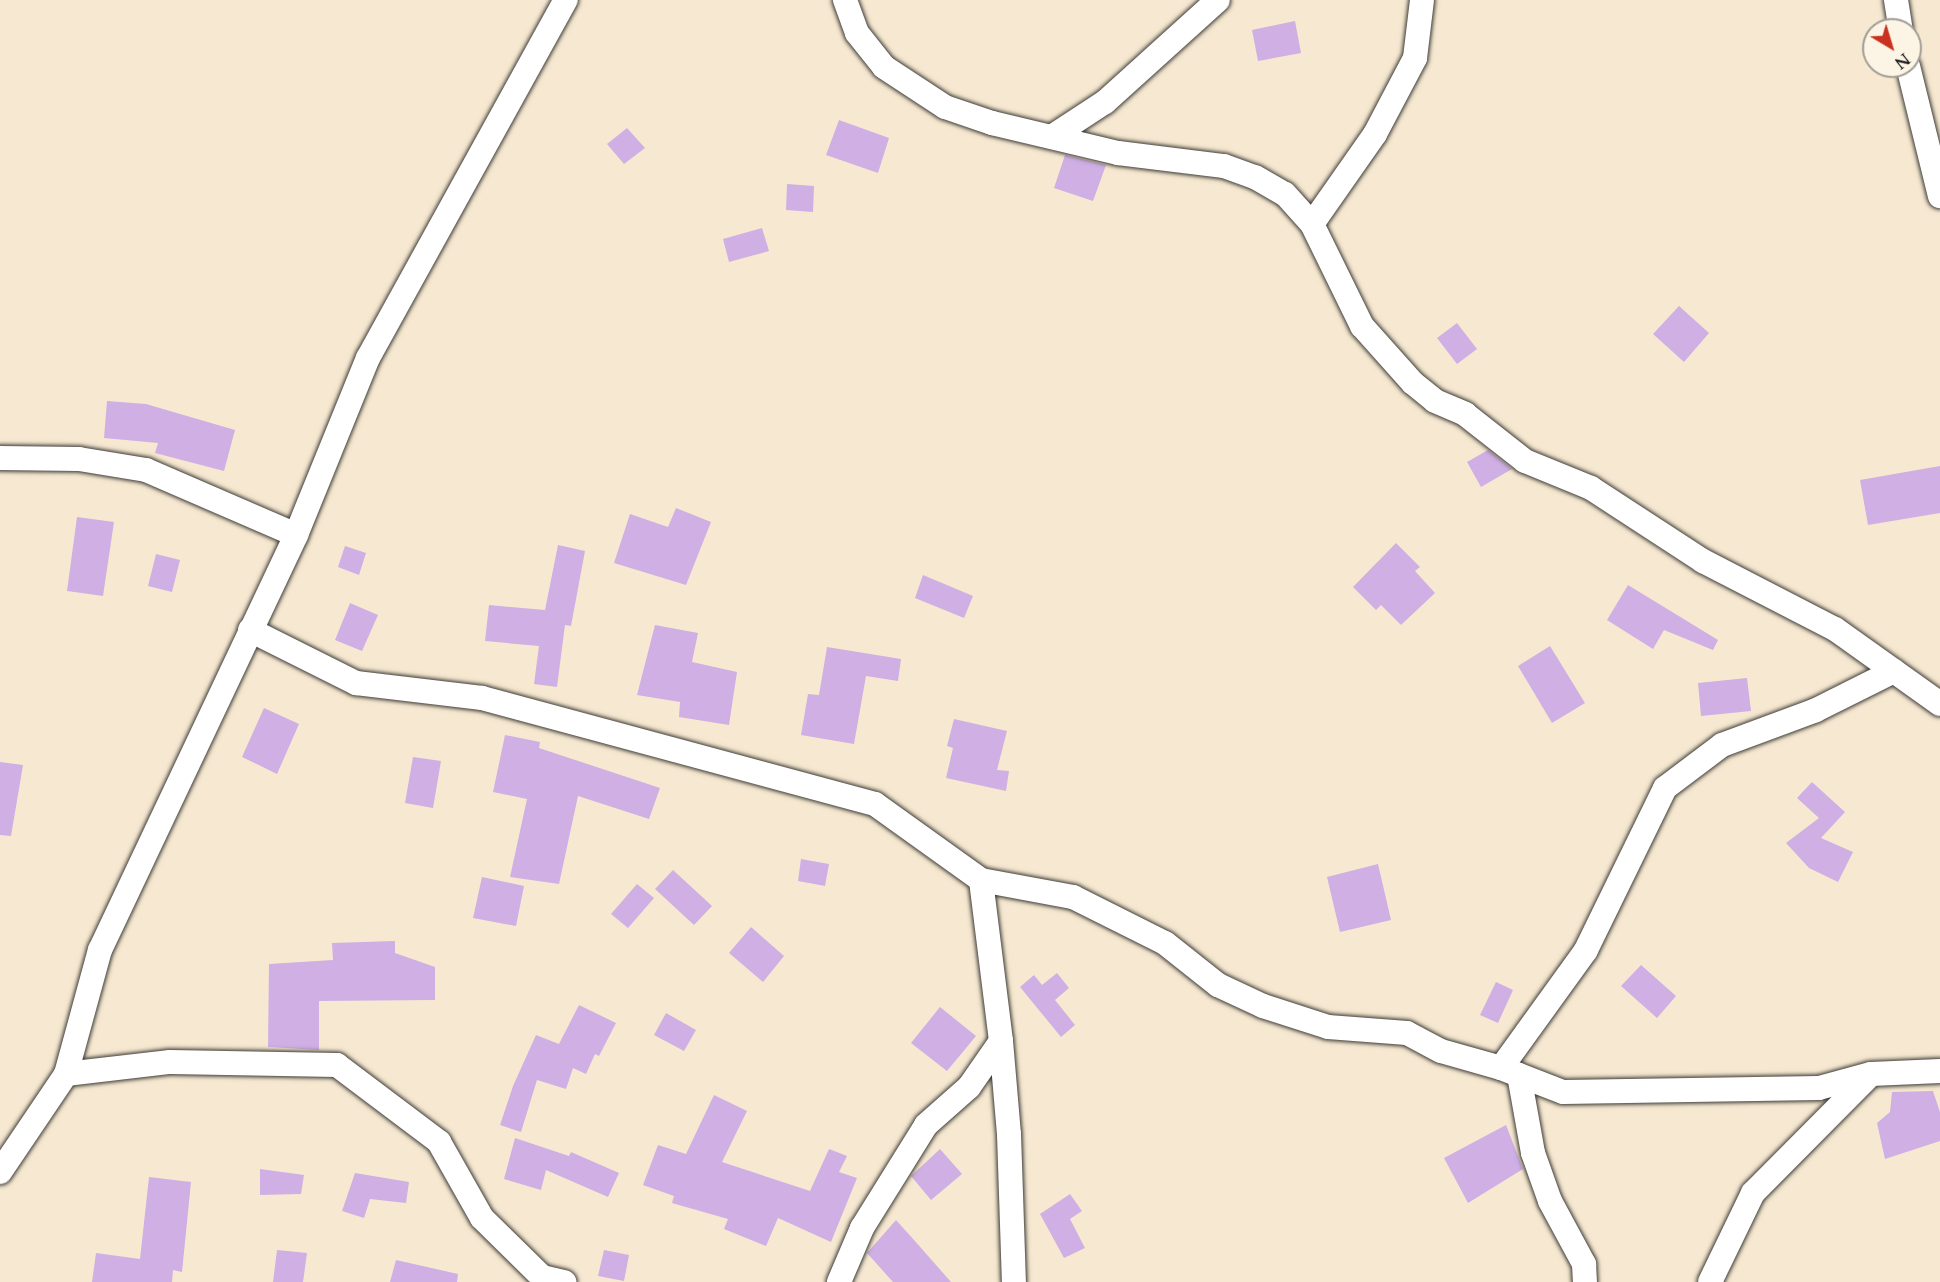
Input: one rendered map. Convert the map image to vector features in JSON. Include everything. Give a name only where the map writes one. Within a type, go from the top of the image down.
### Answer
[{"type":"street","points":[[0,1172],[66,1074],[100,950],[296,535],[368,358],[566,0]]},
{"type":"street","points":[[845,0],[857,33],[884,67],[913,89],[945,107],[992,123],[1118,153],[1224,166],[1255,177],[1285,194],[1312,224],[1362,326],[1413,383],[1435,401],[1466,414],[1525,461],[1591,488],[1703,561],[1835,629],[1940,704]]},
{"type":"street","points":[[1053,136],[1105,102],[1218,0]]},
{"type":"street","points":[[1312,224],[1375,134],[1415,58],[1422,0]]},
{"type":"street","points":[[1896,0],[1899,18]]},
{"type":"street","points":[[1911,78],[1940,196]]},
{"type":"street","points":[[0,458],[79,459],[146,470],[296,535]]},
{"type":"street","points":[[250,630],[356,683],[482,698],[874,804],[981,880],[1073,897],[1165,943],[1218,985],[1263,1006],[1328,1027],[1407,1033],[1441,1051],[1510,1071],[1563,1092],[1819,1088],[1871,1074],[1940,1071]]},
{"type":"street","points":[[1585,1282],[1584,1264],[1551,1201],[1533,1153],[1510,1071],[1586,950],[1665,788],[1722,746],[1816,710],[1894,671]]},
{"type":"street","points":[[981,880],[1001,1041],[1009,1134],[1014,1282]]},
{"type":"street","points":[[839,1282],[862,1228],[926,1125],[969,1087],[1001,1041]]},
{"type":"street","points":[[66,1074],[170,1062],[337,1065],[439,1142],[482,1218],[548,1280]]},
{"type":"street","points":[[1710,1282],[1753,1193],[1871,1074]]},
{"type":"building","points":[[1295,21],[1301,53],[1258,61],[1252,30]]},
{"type":"building","points":[[839,120],[889,138],[878,173],[826,155]]},
{"type":"building","points":[[627,128],[645,148],[624,164],[607,144]]},
{"type":"building","points":[[1065,155],[1106,165],[1093,201],[1054,188]]},
{"type":"building","points":[[787,184],[814,186],[813,212],[786,210]]},
{"type":"building","points":[[762,228],[769,251],[729,262],[723,239]]},
{"type":"building","points":[[1679,306],[1709,333],[1684,362],[1653,334]]},
{"type":"building","points":[[1457,323],[1477,349],[1457,364],[1437,338]]},
{"type":"building","points":[[107,401],[146,404],[235,430],[224,471],[155,453],[158,443],[104,438]]},
{"type":"building","points":[[1488,450],[1512,469],[1481,487],[1467,462]]},
{"type":"building","points":[[1940,466],[1940,513],[1868,525],[1860,480]]},
{"type":"building","points":[[676,508],[711,522],[686,585],[614,563],[630,514],[668,527]]},
{"type":"building","points":[[77,517],[114,522],[103,596],[67,591]]},
{"type":"building","points":[[1396,543],[1420,567],[1415,571],[1435,593],[1401,625],[1381,605],[1376,610],[1353,587]]},
{"type":"building","points":[[558,545],[585,551],[571,626],[565,625],[557,687],[534,684],[539,646],[485,641],[489,605],[545,610]]},
{"type":"building","points":[[345,546],[366,553],[359,575],[338,567]]},
{"type":"building","points":[[156,554],[180,560],[172,592],[148,586]]},
{"type":"building","points":[[923,575],[973,596],[964,618],[915,598]]},
{"type":"building","points":[[1628,585],[1718,640],[1713,650],[1664,630],[1653,649],[1607,620]]},
{"type":"building","points":[[350,603],[378,615],[362,651],[335,640]]},
{"type":"building","points":[[655,625],[698,633],[692,662],[737,672],[729,725],[679,717],[680,702],[637,695]]},
{"type":"building","points":[[1550,646],[1585,703],[1552,723],[1518,666]]},
{"type":"building","points":[[827,647],[901,659],[898,681],[866,676],[854,744],[801,735],[808,694],[819,695]]},
{"type":"building","points":[[1747,678],[1751,711],[1701,716],[1698,683]]},
{"type":"building","points":[[264,708],[299,724],[277,774],[242,757]]},
{"type":"building","points":[[954,719],[1007,731],[997,770],[1009,771],[1006,791],[946,778],[953,748],[947,746]]},
{"type":"building","points":[[505,735],[540,742],[539,748],[660,788],[649,819],[578,796],[559,884],[510,877],[527,799],[493,792]]},
{"type":"building","points":[[413,757],[441,761],[433,808],[405,803]]},
{"type":"building","points":[[0,762],[23,765],[11,836],[0,835]]},
{"type":"building","points":[[1812,782],[1845,812],[1821,838],[1853,852],[1838,882],[1809,868],[1786,843],[1819,818],[1797,798]]},
{"type":"building","points":[[801,859],[829,864],[825,886],[798,881]]},
{"type":"building","points":[[1378,864],[1391,920],[1340,932],[1327,877]]},
{"type":"building","points":[[673,870],[712,906],[694,925],[655,889]]},
{"type":"building","points":[[482,877],[524,886],[516,926],[473,918]]},
{"type":"building","points":[[637,884],[654,898],[628,928],[611,914]]},
{"type":"building","points":[[751,927],[784,956],[763,982],[729,953]]},
{"type":"building","points":[[395,941],[395,953],[435,967],[435,1000],[319,1001],[319,1050],[268,1047],[269,964],[333,960],[332,943]]},
{"type":"building","points":[[1641,965],[1676,996],[1657,1018],[1621,986]]},
{"type":"building","points":[[1057,973],[1069,988],[1055,1000],[1075,1025],[1061,1037],[1020,987],[1034,975],[1042,985]]},
{"type":"building","points":[[1496,982],[1513,990],[1498,1023],[1480,1015]]},
{"type":"building","points":[[579,1005],[616,1023],[599,1056],[595,1054],[586,1074],[573,1068],[566,1089],[537,1080],[521,1132],[500,1125],[513,1086],[536,1035],[559,1044]]},
{"type":"building","points":[[940,1007],[976,1036],[947,1071],[911,1043]]},
{"type":"building","points":[[666,1013],[696,1030],[684,1051],[654,1035]]},
{"type":"building","points":[[1933,1091],[1940,1112],[1940,1141],[1885,1159],[1877,1123],[1890,1112],[1892,1092]]},
{"type":"building","points":[[714,1095],[747,1111],[722,1162],[810,1191],[829,1149],[847,1156],[839,1172],[857,1178],[831,1242],[778,1218],[766,1246],[724,1229],[728,1219],[672,1203],[674,1196],[643,1185],[658,1145],[686,1154]]},
{"type":"building","points":[[1506,1125],[1523,1169],[1468,1203],[1444,1158]]},
{"type":"building","points":[[515,1138],[569,1156],[571,1152],[619,1173],[608,1197],[546,1170],[541,1190],[504,1179]]},
{"type":"building","points":[[940,1149],[962,1174],[931,1200],[911,1176]]},
{"type":"building","points":[[260,1169],[304,1175],[301,1194],[260,1195]]},
{"type":"building","points":[[355,1173],[409,1182],[406,1203],[370,1199],[364,1218],[342,1211]]},
{"type":"building","points":[[149,1177],[191,1182],[182,1272],[173,1270],[172,1282],[92,1282],[96,1253],[140,1259]]},
{"type":"building","points":[[1070,1194],[1082,1211],[1070,1219],[1085,1248],[1064,1258],[1040,1214]]},
{"type":"building","points":[[896,1220],[951,1282],[893,1282],[867,1253]]},
{"type":"building","points":[[277,1250],[307,1253],[303,1282],[273,1282]]},
{"type":"building","points":[[604,1250],[629,1255],[624,1281],[598,1276]]},
{"type":"building","points":[[396,1260],[458,1274],[457,1282],[390,1282]]}]
